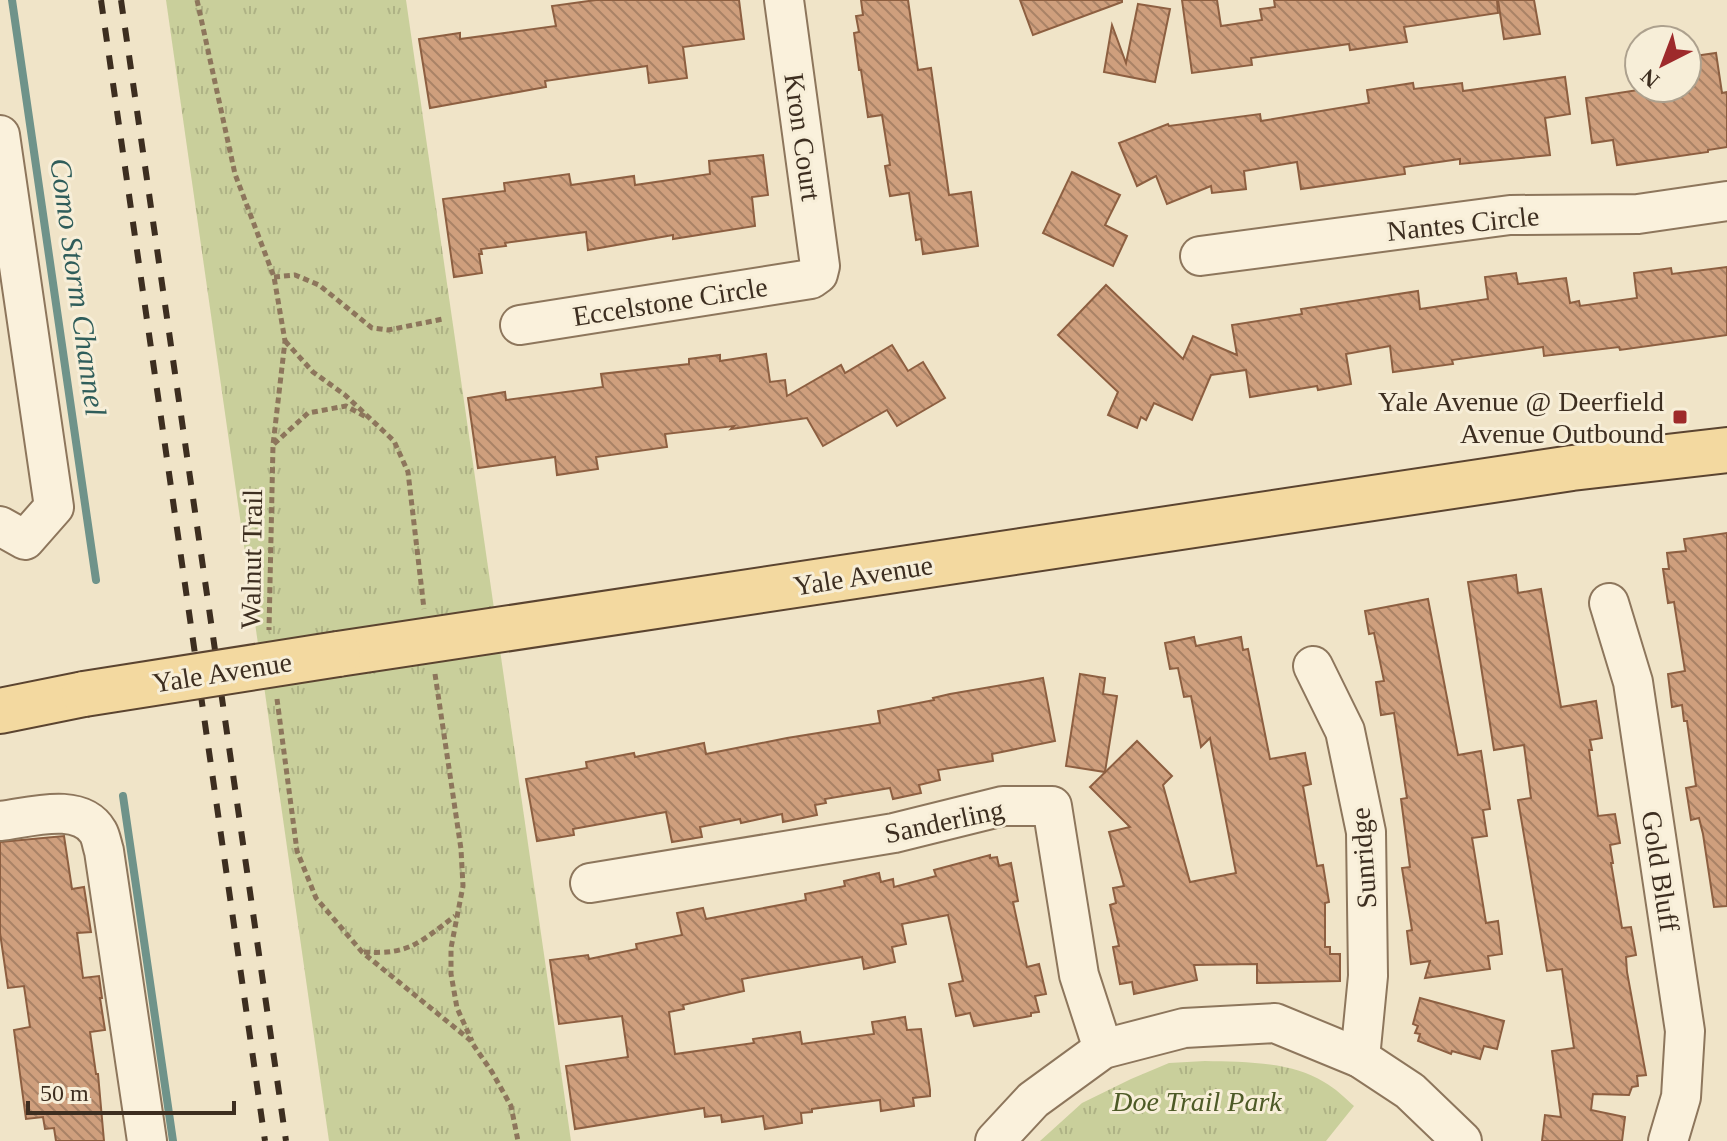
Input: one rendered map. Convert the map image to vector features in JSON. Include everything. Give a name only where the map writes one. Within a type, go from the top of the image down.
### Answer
[{"type":"main road","name":"Yale Avenue","points":[[0,711],[84,694],[338,654],[433,656],[1527,475],[1727,450]]},
{"type":"street","name":"Kron Court","points":[[784,0],[820,266],[818,274]]},
{"type":"street","points":[[0,135],[54,507],[25,540],[0,526]]},
{"type":"street","name":"Nantes Circle","points":[[1200,256],[1510,215],[1638,214],[1727,201]]},
{"type":"street","name":"Eccelstone Circle","points":[[520,325],[811,279],[818,274]]},
{"type":"street","name":"Gold Bluff","points":[[1609,603],[1633,682],[1685,1031],[1681,1097],[1668,1141]]},
{"type":"street","name":"Sunridge","points":[[1313,666],[1345,731],[1366,832],[1368,976],[1360,1058]]},
{"type":"street","name":"Sanderling","points":[[590,883],[894,833],[1003,806],[1052,806],[1079,975],[1103,1049]]},
{"type":"street","points":[[0,821],[65,814],[83,818],[97,831],[104,851],[147,1141]]},
{"type":"street","points":[[995,1141],[1033,1100],[1103,1049],[1184,1028],[1275,1023],[1360,1058],[1410,1091],[1462,1141]]},
{"type":"path","name":"Walnut Trail","points":[[197,0],[235,174],[274,277],[285,341],[273,445],[270,635]]},
{"type":"path","points":[[274,277],[295,275],[319,285],[372,328],[388,330],[443,319]]},
{"type":"path","points":[[285,341],[313,372],[376,422],[394,441],[408,472],[423,602],[461,849],[463,886],[455,915],[451,974],[457,1008],[476,1049]]},
{"type":"path","points":[[273,445],[308,413],[346,406],[376,422]]},
{"type":"path","points":[[276,694],[297,851],[316,898],[362,952],[470,1040],[511,1106],[518,1141]]},
{"type":"path","points":[[362,952],[393,954],[412,946],[455,915]]},
{"type":"green space","points":[[166,0],[406,0],[571,1141],[329,1141]]},
{"type":"green space","name":"Doe Trail Park","points":[[1169,1063],[1266,1064],[1296,1070],[1328,1084],[1354,1106],[1326,1141],[1040,1141],[1082,1103],[1131,1079]]},
{"type":"building","points":[[596,0],[739,0],[744,39],[683,47],[687,78],[649,83],[647,66],[545,81],[546,87],[430,108],[419,39],[460,33],[460,39],[556,26],[552,6]]},
{"type":"building","points":[[861,0],[908,0],[918,70],[931,68],[949,195],[971,192],[978,246],[923,254],[921,239],[916,240],[909,193],[890,196],[885,166],[890,165],[882,115],[868,117],[859,70],[854,33],[859,32],[856,16],[863,15]]},
{"type":"building","points":[[1020,0],[1122,0],[1122,2],[1033,35]]},
{"type":"building","points":[[1182,0],[1217,0],[1221,26],[1262,20],[1260,9],[1275,7],[1274,0],[1497,0],[1498,13],[1404,27],[1407,42],[1350,50],[1349,44],[1251,58],[1252,65],[1192,73]]},
{"type":"building","points":[[1498,0],[1534,0],[1540,34],[1504,39]]},
{"type":"building","points":[[1138,4],[1170,9],[1155,82],[1104,72],[1112,25],[1126,63]]},
{"type":"building","points":[[1716,53],[1722,93],[1727,92],[1727,147],[1617,165],[1613,140],[1592,143],[1586,98],[1623,92],[1623,104],[1703,104],[1703,55]]},
{"type":"building","points":[[1565,77],[1570,114],[1545,118],[1550,155],[1460,164],[1460,159],[1404,167],[1405,174],[1301,189],[1297,162],[1244,171],[1246,189],[1212,193],[1211,186],[1167,204],[1156,176],[1137,186],[1119,143],[1168,124],[1260,114],[1261,121],[1369,103],[1367,90],[1413,83],[1414,89],[1462,83],[1463,91]]},
{"type":"building","points":[[763,155],[768,195],[752,197],[755,226],[673,239],[673,235],[588,250],[586,232],[505,243],[506,246],[481,249],[482,273],[454,277],[443,199],[505,191],[504,183],[569,174],[571,185],[634,176],[635,185],[710,174],[709,161]]},
{"type":"building","points":[[1072,172],[1120,195],[1105,225],[1127,236],[1113,266],[1043,233]]},
{"type":"building","points":[[1727,267],[1727,335],[1620,350],[1619,347],[1544,356],[1543,347],[1393,372],[1390,346],[1346,354],[1351,384],[1318,390],[1317,386],[1250,397],[1246,370],[1211,375],[1192,420],[1154,403],[1146,420],[1141,417],[1137,428],[1108,415],[1118,392],[1058,335],[1106,285],[1183,359],[1193,336],[1237,355],[1232,325],[1302,314],[1301,309],[1418,291],[1420,309],[1488,299],[1485,277],[1516,273],[1518,284],[1566,278],[1570,303],[1579,301],[1580,306],[1637,298],[1634,273],[1671,268],[1672,274]]},
{"type":"building","points":[[892,345],[908,371],[923,362],[945,398],[897,426],[887,410],[823,446],[807,418],[731,429],[734,426],[665,434],[667,447],[596,457],[598,469],[557,475],[555,457],[478,468],[468,398],[505,392],[506,400],[603,387],[601,374],[689,364],[689,359],[720,355],[720,361],[766,354],[770,382],[785,380],[787,396],[841,365],[845,373]]},
{"type":"building","points":[[1727,533],[1727,906],[1714,907],[1703,834],[1699,818],[1691,820],[1686,788],[1696,786],[1687,721],[1684,721],[1682,705],[1672,707],[1668,674],[1685,671],[1674,602],[1668,603],[1663,569],[1669,569],[1667,553],[1686,551],[1684,539]]},
{"type":"building","points":[[1516,575],[1518,593],[1541,589],[1561,707],[1596,701],[1602,738],[1590,740],[1592,750],[1589,750],[1598,816],[1615,814],[1620,843],[1610,845],[1611,863],[1622,928],[1631,927],[1636,955],[1626,957],[1627,972],[1646,1075],[1637,1076],[1638,1086],[1632,1087],[1629,1095],[1593,1094],[1591,1110],[1625,1117],[1622,1141],[1542,1141],[1545,1115],[1561,1117],[1552,1051],[1574,1048],[1562,969],[1547,971],[1518,800],[1531,798],[1524,745],[1494,750],[1468,582]]},
{"type":"building","points":[[1428,599],[1458,755],[1481,751],[1490,809],[1483,810],[1487,836],[1472,838],[1486,923],[1498,921],[1502,954],[1488,956],[1490,969],[1425,978],[1430,961],[1411,964],[1407,931],[1412,930],[1402,868],[1410,867],[1401,799],[1407,798],[1394,713],[1381,715],[1376,682],[1384,681],[1374,633],[1369,634],[1365,611]]},
{"type":"building","points":[[1194,637],[1196,646],[1241,637],[1243,650],[1248,649],[1270,759],[1305,753],[1311,784],[1303,786],[1317,866],[1323,865],[1329,902],[1325,903],[1325,947],[1330,947],[1330,954],[1340,954],[1340,981],[1257,983],[1257,964],[1194,965],[1197,980],[1134,994],[1132,982],[1120,984],[1113,947],[1119,946],[1110,905],[1116,903],[1113,888],[1124,886],[1109,832],[1130,827],[1090,787],[1137,741],[1172,776],[1163,785],[1190,882],[1236,873],[1210,738],[1201,747],[1191,696],[1184,697],[1178,668],[1170,669],[1165,643]]},
{"type":"building","points":[[1080,674],[1105,678],[1103,694],[1117,696],[1105,772],[1066,766]]},
{"type":"building","points":[[1043,678],[1055,741],[992,754],[993,761],[938,770],[940,780],[919,785],[921,793],[893,799],[890,788],[825,799],[826,803],[815,805],[817,815],[783,822],[782,814],[741,823],[740,819],[700,827],[702,837],[672,842],[666,812],[573,829],[574,835],[537,841],[526,779],[587,768],[586,762],[634,753],[635,757],[704,743],[706,754],[880,723],[878,711],[950,694]]},
{"type":"building","points":[[64,836],[72,889],[84,887],[91,932],[77,933],[83,978],[99,976],[102,998],[105,1030],[90,1032],[98,1074],[104,1141],[56,1141],[54,1128],[45,1129],[43,1117],[26,1119],[14,1030],[30,1027],[24,986],[8,988],[0,933],[0,842]]},
{"type":"building","points":[[990,855],[990,858],[997,857],[999,866],[1011,863],[1018,901],[1013,902],[1027,967],[1039,964],[1046,994],[1035,996],[1039,1012],[1031,1013],[1031,1016],[974,1026],[970,1013],[956,1016],[949,984],[963,981],[948,915],[902,924],[906,944],[892,947],[895,962],[864,969],[862,957],[742,979],[744,991],[683,1005],[684,1009],[669,1012],[675,1054],[754,1043],[753,1039],[800,1032],[802,1044],[874,1034],[872,1022],[905,1017],[907,1030],[921,1029],[930,1096],[913,1098],[914,1106],[881,1111],[880,1100],[812,1109],[812,1112],[801,1113],[802,1123],[765,1129],[763,1116],[722,1122],[721,1115],[705,1117],[704,1108],[575,1129],[566,1066],[628,1057],[622,1016],[559,1024],[550,960],[588,955],[589,959],[637,949],[636,944],[682,935],[677,913],[703,908],[706,919],[806,900],[805,894],[845,886],[844,881],[879,873],[881,882],[893,879],[894,887],[936,876],[934,870]]},
{"type":"building","points":[[1420,998],[1504,1021],[1497,1049],[1484,1046],[1480,1059],[1452,1051],[1451,1054],[1418,1041],[1420,1034],[1415,1033],[1418,1026],[1413,1024]]},
{"type":"waterway","name":"Como Storm Channel","points":[[12,0],[96,580]]},
{"type":"waterway","name":"Como Storm Channel","points":[[123,796],[173,1141]]},
{"type":"railway","points":[[101,0],[265,1141]]},
{"type":"railway","points":[[121,0],[286,1141]]},
{"type":"place","name":"Yale Avenue @ Deerfield Avenue Outbound","points":[[1680,417]]}]
